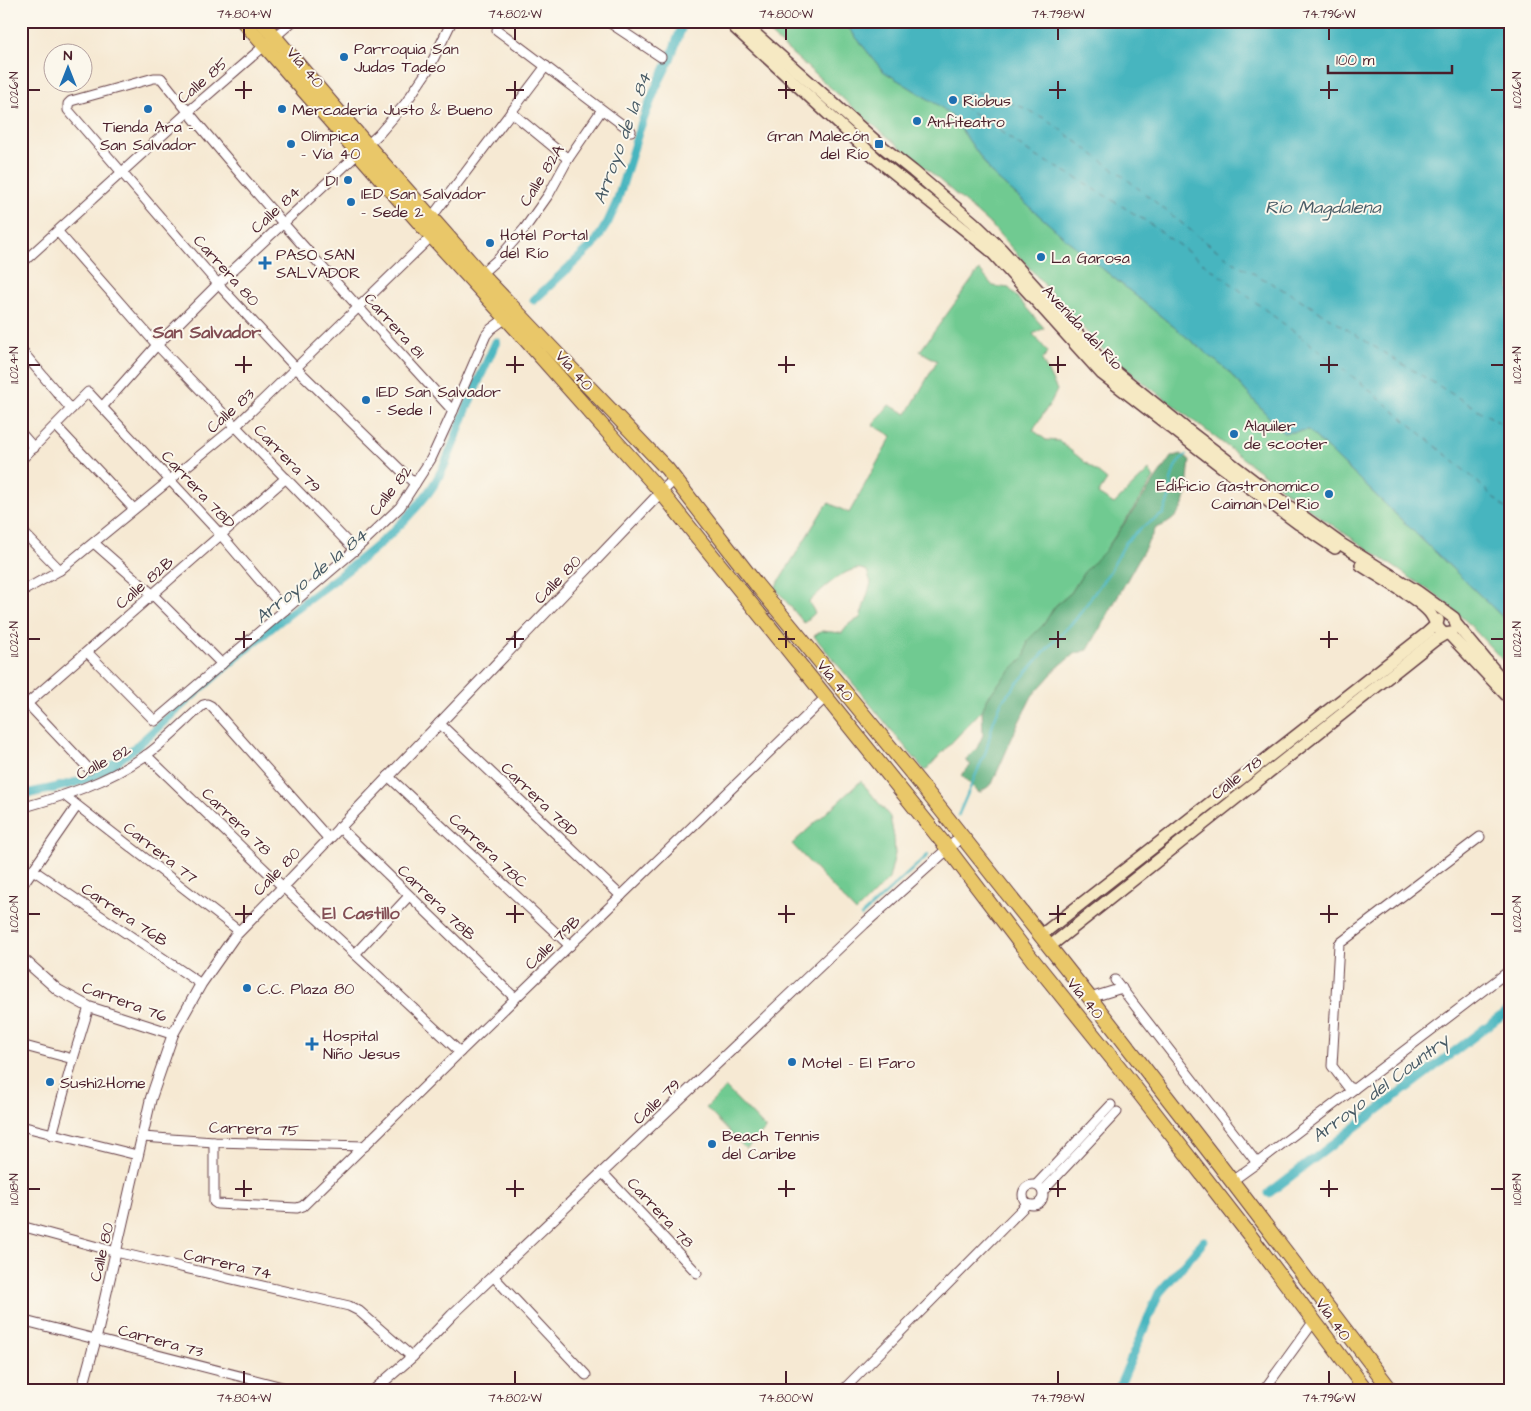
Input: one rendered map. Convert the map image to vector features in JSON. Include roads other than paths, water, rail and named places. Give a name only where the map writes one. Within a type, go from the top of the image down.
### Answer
[{"type":"highway","name":"Vía 40","points":[[243,21],[269,41],[432,227],[506,318],[661,492],[949,850],[1032,960],[1074,1010],[1202,1175],[1366,1390]]},
{"type":"highway","name":"Vía 40","points":[[261,21],[269,41]]},
{"type":"highway","name":"Vía 40","points":[[432,227],[481,274],[675,479],[1045,942],[1094,997],[1218,1162],[1236,1179],[1390,1390]]},
{"type":"highway","points":[[749,600],[761,589]]},
{"type":"highway","points":[[1074,1010],[1094,997]]},
{"type":"highway","points":[[1202,1175],[1218,1162]]},
{"type":"highway","points":[[1355,1374],[1370,1363]]},
{"type":"main road","name":"Avenida del Río","points":[[735,21],[735,28],[878,160],[990,250],[1102,374],[1291,518],[1423,607],[1430,613],[1436,624]]},
{"type":"main road","name":"Avenida del Río","points":[[741,21],[879,144],[913,171],[1001,248],[1102,360],[1117,374],[1192,434],[1341,544],[1418,592],[1448,615]]},
{"type":"main road","points":[[878,160],[890,163],[903,170],[969,226],[983,232]]},
{"type":"main road","points":[[1423,607],[1427,617],[1427,633]]},
{"type":"main road","points":[[1450,631],[1454,618],[1448,615],[1440,617],[1436,624],[1439,630],[1450,631],[1510,686]]},
{"type":"main road","name":"Calle 78","points":[[1045,942],[1436,624]]},
{"type":"main road","points":[[1450,631],[1510,699]]},
{"type":"main road","name":"Calle 78","points":[[1045,942],[1428,646],[1450,631]]},
{"type":"main road","points":[[1428,646],[1441,642],[1463,648]]},
{"type":"street","name":"Calle 85","points":[[21,264],[188,112],[293,21]]},
{"type":"street","name":"Calle 84","points":[[102,407],[157,345],[218,284],[379,134],[405,104],[428,70],[452,21]]},
{"type":"street","points":[[607,21],[661,57]]},
{"type":"street","points":[[497,30],[546,66],[601,111],[631,131]]},
{"type":"street","name":"Calle 83","points":[[21,592],[60,570],[236,426],[358,307],[432,227],[511,112],[546,66]]},
{"type":"street","name":"Carrera 81","points":[[68,110],[68,104],[71,101],[159,77],[283,222],[453,411]]},
{"type":"street","name":"Carrera 80","points":[[68,110],[218,284],[296,368],[415,484]]},
{"type":"street","name":"Calle 82A","points":[[481,274],[499,258],[525,228],[549,194],[568,159],[601,111]]},
{"type":"street","points":[[511,112],[568,159]]},
{"type":"street","name":"Carrera 79","points":[[58,232],[157,345],[356,550]]},
{"type":"street","name":"Calle 82","points":[[87,652],[155,720],[356,550],[400,507],[431,459],[486,335],[506,318]]},
{"type":"street","points":[[21,350],[71,409],[21,460]]},
{"type":"street","name":"Carrera 78D","points":[[71,409],[88,392],[221,535],[285,610]]},
{"type":"street","points":[[56,426],[134,510]]},
{"type":"street","points":[[21,433],[34,448]]},
{"type":"street","name":"Calle 82B","points":[[23,703],[87,652],[286,478]]},
{"type":"street","name":"Calle 80","points":[[82,1390],[96,1338],[151,1098],[173,1034],[201,984],[239,931],[675,479]]},
{"type":"street","points":[[21,530],[60,570]]},
{"type":"street","points":[[94,542],[152,594],[222,664]]},
{"type":"street","name":"Calle 79B","points":[[214,1142],[213,1200],[217,1204],[297,1208],[303,1206],[827,696]]},
{"type":"street","points":[[23,703],[89,769]]},
{"type":"street","name":"Calle 82","points":[[21,808],[65,796],[92,786],[146,755],[203,705],[207,704],[211,706],[328,838]]},
{"type":"street","name":"Carrera 78D","points":[[439,723],[621,896]]},
{"type":"street","name":"Carrera 78","points":[[146,755],[460,1052]]},
{"type":"street","name":"Carrera 78C","points":[[388,776],[570,946]]},
{"type":"street","name":"Carrera 77","points":[[65,796],[239,931]]},
{"type":"street","points":[[21,888],[77,806]]},
{"type":"street","name":"Carrera 78B","points":[[339,827],[515,998]]},
{"type":"street","points":[[1354,1088],[1348,1087],[1332,1066],[1339,944],[1480,836]]},
{"type":"street","name":"Calle 79","points":[[374,1390],[412,1357],[452,1315],[864,924],[962,837]]},
{"type":"street","name":"Carrera 76B","points":[[33,870],[201,984]]},
{"type":"street","points":[[355,954],[409,896]]},
{"type":"street","name":"Carrera 76","points":[[21,957],[58,990],[89,1007],[173,1034]]},
{"type":"street","points":[[1236,1179],[1510,970]]},
{"type":"street","points":[[1115,980],[1257,1162]]},
{"type":"street","points":[[1094,997],[1122,988]]},
{"type":"street","points":[[52,1134],[89,1007]]},
{"type":"street","points":[[21,1045],[73,1059]]},
{"type":"street","points":[[1039,1188],[1114,1109]]},
{"type":"street","points":[[21,1126],[137,1155]]},
{"type":"street","name":"Carrera 75","points":[[142,1137],[214,1142],[365,1146]]},
{"type":"street","name":"Carrera 78","points":[[602,1172],[697,1273]]},
{"type":"street","points":[[1029,1185],[1039,1188],[1043,1198],[1040,1203],[1027,1204],[1023,1198],[1023,1192],[1029,1185]]},
{"type":"street","points":[[843,1390],[1027,1204]]},
{"type":"street","name":"Carrera 74","points":[[21,1226],[116,1252],[349,1306],[359,1311],[412,1357]]},
{"type":"street","points":[[493,1276],[586,1375]]},
{"type":"street","name":"Carrera 73","points":[[21,1320],[294,1390]]},
{"type":"street","points":[[1264,1390],[1314,1321]]},
{"type":"water","name":"Río Magdalena","points":[[843,21],[1510,21],[1510,624],[1308,430],[1283,433],[1227,370],[1066,239],[993,175],[951,115],[883,71]]},
{"type":"waterway","name":"Arroyo de la 84","points":[[534,300],[595,243],[608,222],[617,202],[639,130],[656,87],[670,59],[684,21]]},
{"type":"waterway","name":"Arroyo de la 84","points":[[21,795],[82,780],[114,764],[271,628],[393,532],[428,493],[439,475],[449,456],[464,415],[496,342]]},
{"type":"waterway","points":[[958,816],[986,751],[993,723],[1002,701],[1052,643],[1076,619],[1110,571],[1126,542],[1141,528],[1163,514],[1171,493],[1171,481],[1175,467],[1186,455]]},
{"type":"waterway","points":[[861,916],[928,855]]},
{"type":"waterway","name":"Arroyo del Country","points":[[1269,1193],[1510,1009]]},
{"type":"waterway","name":"Arroyo del Country","points":[[1118,1390],[1159,1293],[1204,1241]]},
{"type":"place","name":"Parroquia San Judas Tadeo","points":[[344,57]]},
{"type":"place","name":"Riobus","points":[[953,100]]},
{"type":"place","name":"Tienda Ara - San Salvador","points":[[148,109]]},
{"type":"place","name":"Mercadería Justo & Bueno","points":[[282,109]]},
{"type":"place","name":"Anfiteatro","points":[[917,121]]},
{"type":"place","name":"Olímpica - Vía 40","points":[[291,144]]},
{"type":"place","name":"Gran Malecón del Río","points":[[879,144]]},
{"type":"place","name":"D1","points":[[348,180]]},
{"type":"place","name":"IED San Salvador - Sede 2","points":[[351,202]]},
{"type":"place","name":"Hotel Portal del Río","points":[[490,243]]},
{"type":"place","name":"La Garosa","points":[[1041,257]]},
{"type":"place","name":"PASO SAN SALVADOR","points":[[265,263]]},
{"type":"place","name":"IED San Salvador - Sede 1","points":[[366,400]]},
{"type":"place","name":"Alquiler de scooter","points":[[1234,434]]},
{"type":"place","name":"Edificio Gastronomico Caiman Del Rio","points":[[1329,494]]},
{"type":"place","name":"C.C. Plaza 80","points":[[247,988]]},
{"type":"place","name":"Hospital Niño Jesus","points":[[312,1044]]},
{"type":"place","name":"Motel - El Faro","points":[[792,1062]]},
{"type":"place","name":"Sushi2Home","points":[[50,1082]]},
{"type":"place","name":"Beach Tennis del Caribe","points":[[712,1144]]},
{"type":"district","name":"San Salvador","points":[[207,332]]},
{"type":"district","name":"El Castillo","points":[[361,913]]}]
